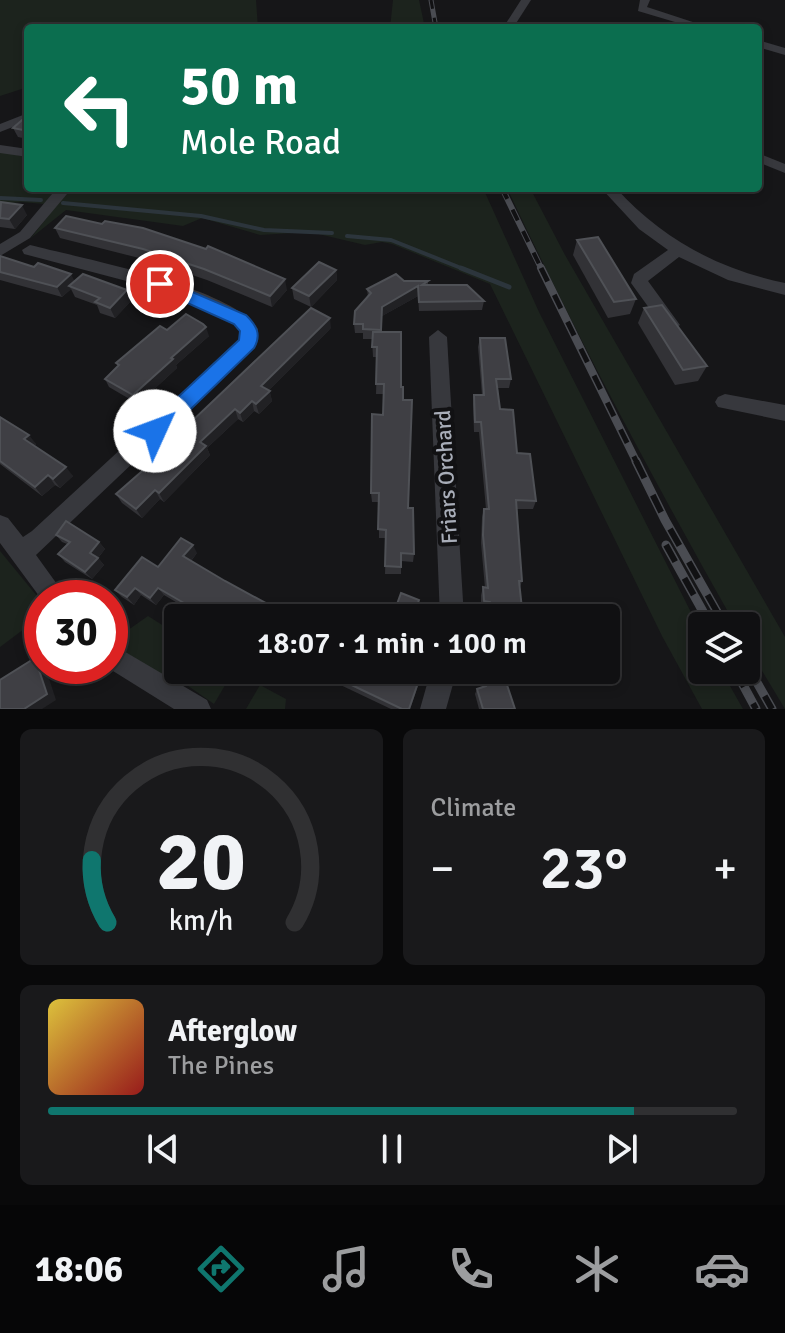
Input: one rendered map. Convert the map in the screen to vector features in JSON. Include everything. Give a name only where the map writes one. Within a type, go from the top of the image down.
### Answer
[{"type":"street","points":[[511,24],[526,0]]},
{"type":"street","points":[[645,0],[642,9],[693,24]]},
{"type":"street","points":[[762,44],[785,52]]},
{"type":"street","points":[[0,128],[24,119]]},
{"type":"street","points":[[0,149],[24,152]]},
{"type":"street","points":[[762,159],[785,169]]},
{"type":"street","points":[[0,251],[25,235],[62,192]]},
{"type":"street","points":[[612,192],[633,215],[678,250],[725,274],[785,289]]},
{"type":"street","points":[[23,551],[178,410],[248,343],[249,335],[249,329],[240,319],[177,289],[30,250]]},
{"type":"street","points":[[678,250],[640,278],[639,283],[681,338]]},
{"type":"street","name":"Friars Orchard","points":[[438,337],[451,604]]},
{"type":"street","points":[[725,402],[785,413]]},
{"type":"street","points":[[0,525],[43,580]]},
{"type":"street","points":[[128,666],[198,709]]},
{"type":"street","points":[[433,709],[440,684]]},
{"type":"shaded area","points":[[0,0],[256,0],[258,24],[24,24],[24,88],[0,96]]},
{"type":"shaded area","points":[[393,0],[419,0],[424,24],[390,24]]},
{"type":"shaded area","points":[[0,152],[24,156],[24,192],[53,192],[45,204],[20,202],[0,205]]},
{"type":"shaded area","points":[[67,192],[485,192],[539,312],[691,612],[688,612],[688,683],[490,284],[382,242],[365,245],[310,232],[260,235],[202,218],[183,226],[66,210],[31,238]]},
{"type":"shaded area","points":[[509,192],[532,192],[565,255],[785,637],[785,709],[760,667],[760,612],[728,612],[589,354]]},
{"type":"shaded area","points":[[0,551],[24,580],[24,629],[0,647]]},
{"type":"shaded area","points":[[148,616],[164,626],[164,676],[128,655],[128,630]]},
{"type":"shaded area","points":[[185,684],[226,684],[214,704]]},
{"type":"shaded area","points":[[688,684],[729,684],[743,709],[702,709]]},
{"type":"shaded area","points":[[260,685],[286,699],[285,709],[246,709]]},
{"type":"building","points":[[24,118],[24,130],[13,128]]},
{"type":"building","points":[[1,202],[22,205],[9,219],[0,218]]},
{"type":"building","points":[[66,216],[143,228],[206,249],[208,246],[285,279],[270,296],[204,269],[143,249],[55,228]]},
{"type":"building","points":[[598,237],[636,299],[614,302],[577,240]]},
{"type":"building","points":[[0,256],[34,267],[38,263],[71,274],[57,287],[0,272]]},
{"type":"building","points":[[319,262],[336,270],[309,296],[292,288]]},
{"type":"building","points":[[83,274],[127,290],[110,308],[95,302],[100,298],[69,286]]},
{"type":"building","points":[[396,274],[404,281],[428,281],[422,285],[467,285],[484,301],[419,302],[418,286],[382,307],[381,330],[363,329],[363,324],[354,324],[355,311],[371,293],[367,289]]},
{"type":"building","points":[[662,305],[707,366],[683,370],[644,308]]},
{"type":"building","points":[[311,308],[330,318],[261,386],[270,391],[256,404],[252,401],[240,413],[235,409],[200,442],[206,446],[159,493],[155,490],[136,509],[116,494],[194,424],[191,422]]},
{"type":"building","points":[[186,314],[206,327],[133,395],[105,379],[119,365],[116,363],[160,326],[167,330]]},
{"type":"building","points":[[373,332],[401,332],[403,400],[412,400],[408,508],[413,508],[414,554],[401,553],[401,567],[385,566],[386,530],[378,529],[379,493],[371,493],[372,414],[383,415],[384,384],[376,384],[377,347],[372,347]]},
{"type":"building","points":[[480,338],[505,338],[511,379],[496,379],[500,409],[513,410],[517,453],[530,454],[536,501],[516,500],[521,604],[490,604],[484,601],[483,587],[488,588],[484,509],[489,509],[481,422],[475,422],[474,395],[484,395]]},
{"type":"building","points":[[0,417],[29,435],[24,439],[66,467],[53,479],[48,475],[35,487],[0,461]]},
{"type":"building","points":[[66,521],[99,542],[90,553],[98,558],[85,572],[58,554],[70,542],[56,535]]},
{"type":"building","points":[[181,538],[193,545],[183,556],[267,604],[186,604],[158,588],[150,598],[135,588],[128,596],[128,580],[123,580],[142,557],[158,567]]},
{"type":"building","points":[[401,593],[419,600],[418,604],[397,604]]},
{"type":"building","points":[[24,665],[24,684],[44,684],[47,694],[24,709],[0,709],[0,680]]},
{"type":"building","points":[[349,684],[418,684],[409,709],[402,709]]},
{"type":"building","points":[[507,684],[515,709],[483,709],[477,689]]},
{"type":"waterway","points":[[0,198],[41,200]]},
{"type":"waterway","points":[[63,203],[201,216],[264,230],[332,233]]},
{"type":"waterway","points":[[347,236],[391,240],[461,268]]},
{"type":"waterway","points":[[461,268],[509,287]]},
{"type":"waterway","points":[[461,268],[466,270]]},
{"type":"railway","points":[[431,0],[435,24]]},
{"type":"railway","points":[[504,192],[542,270]]},
{"type":"railway","points":[[541,268],[637,463]]},
{"type":"railway","points":[[636,461],[717,612]]},
{"type":"railway","points":[[666,545],[703,612]]},
{"type":"railway","points":[[743,684],[756,709]]},
{"type":"railway","points":[[758,684],[772,709]]},
{"type":"route","points":[[155,431],[248,343],[249,335],[249,329],[240,319],[160,284]]}]
